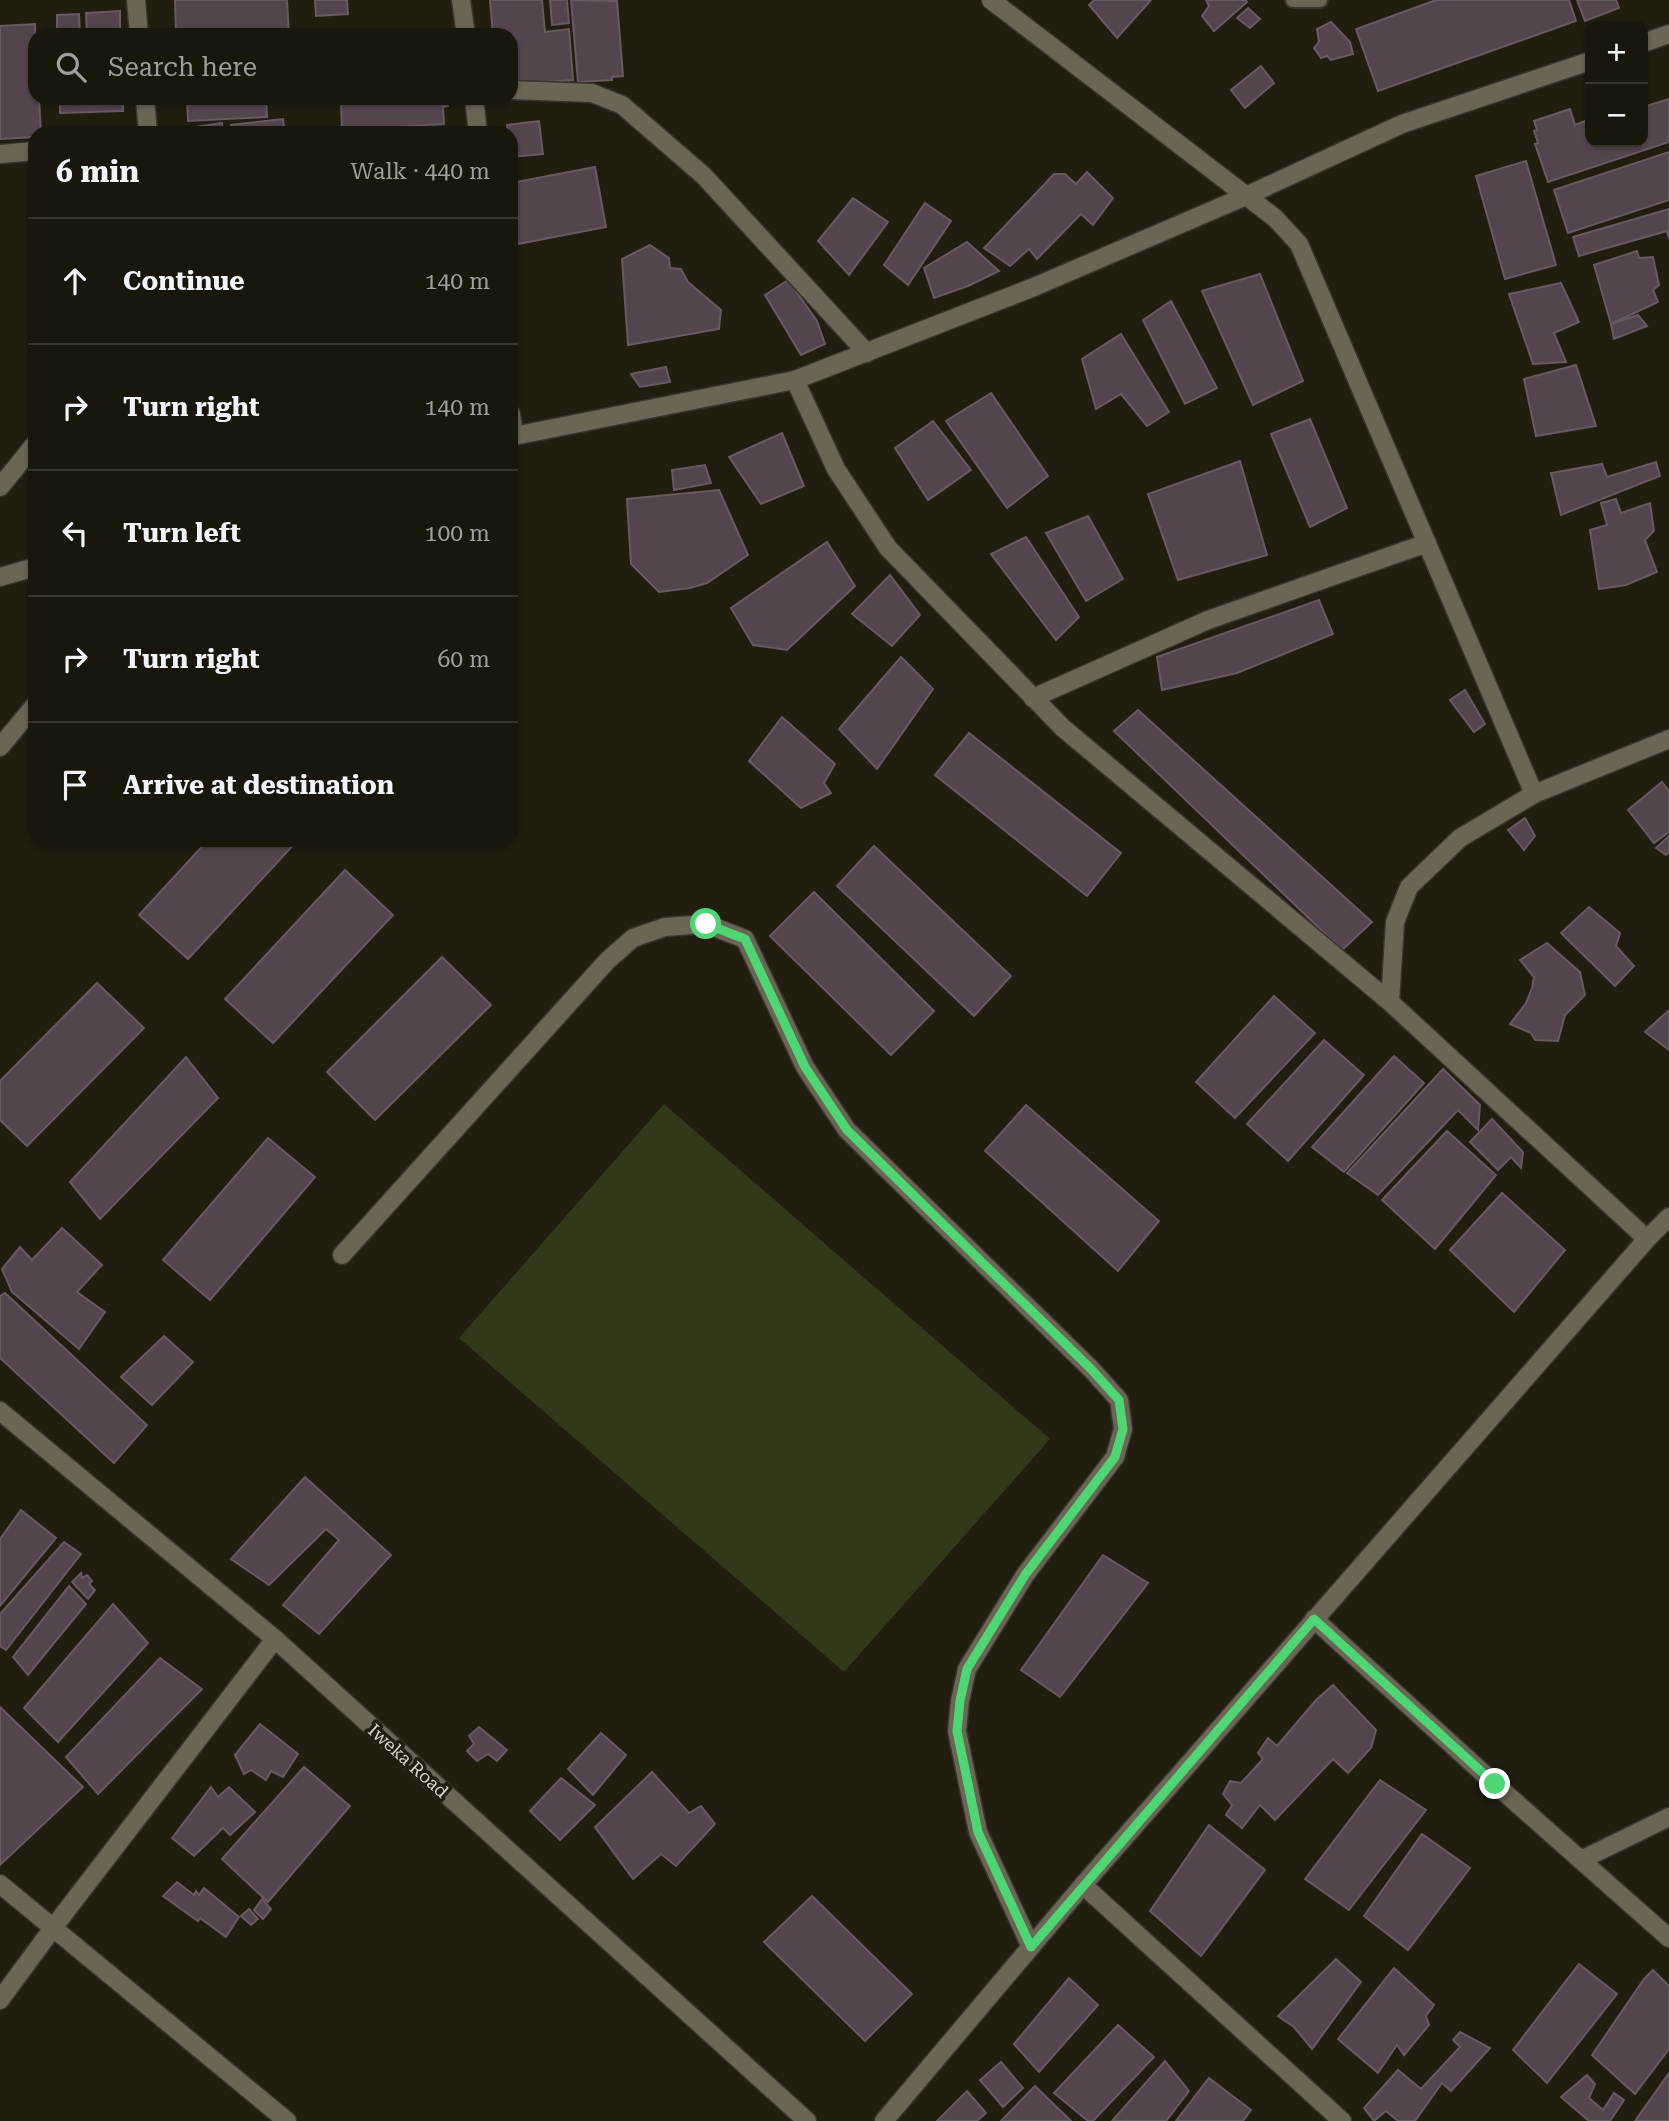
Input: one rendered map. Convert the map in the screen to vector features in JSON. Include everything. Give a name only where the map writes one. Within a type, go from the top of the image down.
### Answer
[{"type":"street","points":[[136,0],[138,28]]},
{"type":"street","points":[[461,0],[465,28]]},
{"type":"street","points":[[991,0],[1275,218],[1299,244],[1534,794]]},
{"type":"street","points":[[1648,41],[1669,34]]},
{"type":"street","points":[[518,436],[795,380],[1034,287],[1246,196],[1402,124],[1585,63]]},
{"type":"street","points":[[518,90],[592,93],[622,104],[704,176],[867,353]]},
{"type":"street","points":[[146,105],[147,126]]},
{"type":"street","points":[[475,105],[477,126]]},
{"type":"street","points":[[0,154],[28,151]]},
{"type":"street","points":[[795,380],[836,469],[888,548],[1033,698],[1063,728],[1390,1002],[1647,1239]]},
{"type":"street","points":[[0,487],[28,453]]},
{"type":"street","points":[[1033,698],[1208,620],[1427,543]]},
{"type":"street","points":[[0,577],[28,569]]},
{"type":"street","points":[[0,747],[28,713]]},
{"type":"street","points":[[1390,1002],[1395,922],[1409,887],[1460,838],[1534,794],[1669,739]]},
{"type":"street","points":[[342,1255],[607,961],[633,938],[665,927],[706,924],[745,939],[805,1067],[847,1130],[1081,1359],[1119,1400],[1123,1429],[1115,1457],[1025,1575],[967,1669],[960,1701],[957,1731],[978,1832],[1031,1947]]},
{"type":"street","points":[[884,2121],[1083,1885],[1669,1217]]},
{"type":"street","name":"Iweka Road","points":[[0,1411],[275,1639],[807,2121]]},
{"type":"street","points":[[1314,1619],[1669,1938]]},
{"type":"street","points":[[0,2000],[275,1639]]},
{"type":"street","points":[[1581,1860],[1669,1816]]},
{"type":"street","points":[[0,1884],[287,2121]]},
{"type":"street","points":[[1083,1885],[1342,2121]]},
{"type":"lane","points":[[1293,0],[1320,0]]},
{"type":"green space","points":[[664,1104],[1050,1439],[844,1672],[459,1338]]},
{"type":"building","points":[[175,0],[287,0],[289,28],[176,28]]},
{"type":"building","points":[[315,0],[347,0],[348,14],[316,16]]},
{"type":"building","points":[[490,0],[542,0],[545,32],[569,29],[573,80],[518,84],[518,28],[492,28]]},
{"type":"building","points":[[550,0],[567,0],[569,23],[552,25]]},
{"type":"building","points":[[571,0],[617,1],[623,76],[612,77],[612,80],[578,82]]},
{"type":"building","points":[[1094,0],[1151,0],[1117,38],[1089,5]]},
{"type":"building","points":[[1206,0],[1247,2],[1214,31],[1202,16],[1209,6]]},
{"type":"building","points":[[1436,0],[1569,0],[1576,21],[1378,91],[1356,29]]},
{"type":"building","points":[[1577,0],[1616,0],[1619,8],[1585,21]]},
{"type":"building","points":[[1248,8],[1260,19],[1250,28],[1237,18]]},
{"type":"building","points":[[120,11],[120,28],[87,28],[86,13]]},
{"type":"building","points":[[79,14],[80,28],[57,28],[57,15]]},
{"type":"building","points":[[1331,22],[1350,42],[1353,54],[1331,60],[1327,56],[1321,58],[1314,48],[1319,42],[1317,29]]},
{"type":"building","points":[[35,24],[35,28],[28,28],[28,105],[39,105],[41,126],[28,126],[28,137],[0,139],[0,26]]},
{"type":"building","points":[[1261,66],[1274,83],[1245,108],[1231,90]]},
{"type":"building","points":[[1669,99],[1669,142],[1548,182],[1535,144],[1538,143],[1534,121],[1570,109],[1575,125],[1585,121],[1585,147],[1648,147],[1648,105]]},
{"type":"building","points":[[60,105],[123,105],[123,111],[60,113]]},
{"type":"building","points":[[187,105],[266,105],[267,117],[188,121]]},
{"type":"building","points":[[341,105],[448,105],[443,107],[444,124],[342,126]]},
{"type":"building","points":[[283,119],[284,126],[231,126]]},
{"type":"building","points":[[539,121],[543,154],[518,156],[518,126],[507,125]]},
{"type":"building","points":[[1669,152],[1669,200],[1568,233],[1554,190]]},
{"type":"building","points":[[1526,161],[1556,265],[1505,279],[1476,176]]},
{"type":"building","points":[[595,167],[606,227],[518,244],[518,182]]},
{"type":"building","points":[[1087,172],[1113,198],[1093,225],[1081,214],[1037,259],[1029,249],[1010,266],[984,248],[1054,174],[1065,174],[1076,184]]},
{"type":"building","points":[[853,198],[888,222],[849,275],[818,241]]},
{"type":"building","points":[[925,203],[951,221],[908,285],[884,265]]},
{"type":"building","points":[[1669,209],[1669,239],[1667,231],[1579,256],[1573,237]]},
{"type":"building","points":[[967,242],[999,271],[934,298],[924,268]]},
{"type":"building","points":[[650,245],[669,258],[670,268],[681,269],[688,282],[721,310],[719,329],[628,345],[622,259]]},
{"type":"building","points":[[1637,251],[1639,258],[1653,257],[1659,285],[1653,290],[1658,302],[1611,324],[1594,265]]},
{"type":"building","points":[[1260,274],[1303,381],[1253,405],[1202,291]]},
{"type":"building","points":[[788,280],[817,321],[825,344],[801,355],[765,295]]},
{"type":"building","points":[[1561,283],[1579,322],[1554,333],[1566,362],[1533,364],[1509,294]]},
{"type":"building","points":[[1171,301],[1217,388],[1185,404],[1143,320]]},
{"type":"building","points":[[1638,315],[1647,326],[1614,339],[1611,324]]},
{"type":"building","points":[[1121,334],[1169,412],[1147,426],[1121,394],[1096,409],[1082,359]]},
{"type":"building","points":[[1576,365],[1596,426],[1536,436],[1524,379]]},
{"type":"building","points":[[666,367],[670,382],[640,387],[631,374]]},
{"type":"building","points":[[991,393],[1048,476],[1007,508],[946,421]]},
{"type":"building","points":[[1310,419],[1347,508],[1310,527],[1271,434]]},
{"type":"building","points":[[933,421],[971,470],[928,500],[895,448]]},
{"type":"building","points":[[782,433],[804,486],[761,504],[729,457]]},
{"type":"building","points":[[1240,461],[1267,555],[1178,580],[1148,494]]},
{"type":"building","points":[[1656,462],[1660,476],[1561,515],[1551,473],[1602,464],[1607,477]]},
{"type":"building","points":[[705,465],[711,483],[674,490],[672,470]]},
{"type":"building","points":[[719,490],[748,555],[707,583],[659,592],[631,564],[627,499]]},
{"type":"building","points":[[1616,499],[1621,513],[1650,503],[1654,531],[1645,540],[1657,572],[1626,585],[1599,589],[1590,530],[1607,525],[1601,503]]},
{"type":"building","points":[[1088,516],[1123,579],[1086,601],[1046,533]]},
{"type":"building","points":[[1026,537],[1079,617],[1056,640],[991,554]]},
{"type":"building","points":[[827,542],[855,586],[787,650],[753,645],[731,608]]},
{"type":"building","points":[[890,575],[920,615],[892,646],[852,614]]},
{"type":"building","points":[[1319,600],[1333,634],[1237,673],[1162,690],[1157,657]]},
{"type":"building","points":[[901,657],[933,689],[877,769],[839,729]]},
{"type":"building","points":[[1465,690],[1485,724],[1474,732],[1450,700]]},
{"type":"building","points":[[1138,710],[1372,922],[1342,950],[1114,731]]},
{"type":"building","points":[[782,717],[835,764],[824,783],[831,793],[801,808],[749,761]]},
{"type":"building","points":[[969,733],[1121,853],[1087,896],[935,775]]},
{"type":"building","points":[[1662,782],[1669,791],[1669,832],[1654,843],[1628,810]]},
{"type":"building","points":[[1525,818],[1535,836],[1524,850],[1508,830]]},
{"type":"building","points":[[1669,836],[1669,852],[1666,855],[1656,848]]},
{"type":"building","points":[[874,846],[1011,976],[974,1016],[837,886]]},
{"type":"building","points":[[202,847],[292,847],[188,959],[139,915]]},
{"type":"building","points":[[345,870],[393,915],[273,1043],[225,999]]},
{"type":"building","points":[[814,892],[934,1011],[891,1055],[770,936]]},
{"type":"building","points":[[1589,907],[1620,933],[1616,946],[1634,966],[1615,986],[1561,933]]},
{"type":"building","points":[[1547,943],[1580,972],[1585,995],[1565,1015],[1558,1041],[1535,1040],[1531,1033],[1510,1024],[1526,1003],[1534,977],[1520,960]]},
{"type":"building","points":[[442,957],[491,1005],[375,1120],[327,1072]]},
{"type":"building","points":[[97,983],[144,1028],[27,1146],[0,1120],[0,1081]]},
{"type":"building","points":[[1274,996],[1315,1033],[1235,1118],[1196,1082]]},
{"type":"building","points":[[1669,1010],[1669,1050],[1645,1032]]},
{"type":"building","points":[[1324,1040],[1364,1075],[1288,1161],[1247,1124]]},
{"type":"building","points":[[1394,1056],[1424,1083],[1344,1172],[1312,1147]]},
{"type":"building","points":[[186,1057],[218,1098],[100,1219],[70,1182]]},
{"type":"building","points":[[1443,1069],[1480,1105],[1478,1130],[1458,1110],[1378,1195],[1347,1173]]},
{"type":"building","points":[[1026,1105],[1159,1221],[1118,1271],[985,1151]]},
{"type":"building","points":[[1492,1119],[1523,1152],[1521,1168],[1511,1157],[1498,1170],[1470,1142]]},
{"type":"building","points":[[1447,1131],[1496,1175],[1435,1249],[1382,1200]]},
{"type":"building","points":[[268,1138],[315,1177],[210,1300],[163,1260]]},
{"type":"building","points":[[1502,1193],[1565,1250],[1514,1312],[1450,1250]]},
{"type":"building","points":[[62,1228],[102,1265],[77,1292],[105,1312],[79,1349],[12,1292],[2,1269],[20,1247],[32,1260]]},
{"type":"building","points":[[5,1293],[147,1425],[114,1463],[0,1358],[0,1296]]},
{"type":"building","points":[[164,1336],[193,1362],[152,1405],[121,1377]]},
{"type":"building","points":[[305,1477],[391,1555],[319,1634],[283,1605],[339,1540],[326,1529],[269,1585],[231,1559]]},
{"type":"building","points":[[21,1510],[56,1538],[0,1606],[0,1539]]},
{"type":"building","points":[[64,1542],[81,1554],[6,1650],[0,1646],[0,1614]]},
{"type":"building","points":[[1103,1555],[1148,1583],[1060,1697],[1021,1670]]},
{"type":"building","points":[[81,1573],[82,1578],[87,1575],[92,1581],[89,1584],[95,1590],[88,1599],[72,1582]]},
{"type":"building","points":[[69,1586],[86,1604],[28,1675],[13,1657]]},
{"type":"building","points":[[113,1604],[148,1643],[58,1742],[24,1708]]},
{"type":"building","points":[[160,1658],[202,1689],[98,1794],[66,1757]]},
{"type":"building","points":[[1333,1685],[1376,1730],[1371,1748],[1348,1773],[1333,1759],[1275,1820],[1260,1805],[1242,1828],[1226,1815],[1232,1805],[1223,1794],[1230,1781],[1241,1783],[1263,1759],[1258,1753],[1268,1738],[1277,1746],[1316,1700]]},
{"type":"building","points":[[0,1707],[83,1787],[0,1865]]},
{"type":"building","points":[[260,1724],[298,1754],[283,1777],[271,1771],[266,1780],[251,1770],[244,1774],[235,1755]]},
{"type":"building","points":[[479,1727],[507,1750],[497,1761],[488,1754],[477,1761],[467,1751],[474,1744],[469,1736]]},
{"type":"building","points":[[601,1733],[626,1755],[593,1795],[568,1769]]},
{"type":"building","points":[[304,1767],[350,1806],[268,1902],[222,1859]]},
{"type":"building","points":[[652,1772],[689,1813],[701,1806],[715,1824],[676,1866],[661,1854],[633,1879],[595,1827]]},
{"type":"building","points":[[561,1778],[595,1805],[560,1840],[530,1811]]},
{"type":"building","points":[[1380,1780],[1426,1810],[1349,1910],[1305,1879]]},
{"type":"building","points":[[211,1787],[218,1797],[229,1787],[255,1812],[230,1835],[223,1828],[194,1856],[172,1838]]},
{"type":"building","points":[[1209,1825],[1265,1870],[1201,1956],[1150,1911]]},
{"type":"building","points":[[1422,1834],[1470,1868],[1408,1950],[1364,1916]]},
{"type":"building","points":[[177,1882],[194,1895],[196,1891],[199,1895],[204,1888],[239,1917],[226,1937],[163,1896]]},
{"type":"building","points":[[812,1896],[912,1994],[865,2041],[764,1942]]},
{"type":"building","points":[[262,1899],[271,1909],[263,1919],[254,1910]]},
{"type":"building","points":[[249,1909],[258,1919],[251,1925],[241,1916]]},
{"type":"building","points":[[1336,1959],[1361,1982],[1312,2049],[1294,2027],[1278,2016]]},
{"type":"building","points":[[1579,1964],[1617,1994],[1547,2083],[1513,2050]]},
{"type":"building","points":[[1394,1968],[1434,2005],[1426,2016],[1429,2025],[1404,2055],[1397,2045],[1378,2073],[1338,2039]]},
{"type":"building","points":[[1653,1970],[1669,1986],[1669,2049],[1635,2094],[1592,2055]]},
{"type":"building","points":[[1069,1978],[1098,2005],[1039,2072],[1014,2044]]},
{"type":"building","points":[[1118,2025],[1154,2057],[1093,2121],[1088,2121],[1054,2093]]},
{"type":"building","points":[[1460,2032],[1490,2048],[1451,2091],[1442,2083],[1415,2121],[1398,2121],[1386,2111],[1374,2121],[1364,2108],[1398,2070],[1421,2089],[1460,2047],[1453,2040]]},
{"type":"building","points":[[1165,2061],[1189,2091],[1166,2121],[1112,2121]]},
{"type":"building","points":[[1001,2062],[1023,2088],[1003,2107],[980,2080]]},
{"type":"building","points":[[1669,2073],[1669,2121],[1635,2121]]},
{"type":"building","points":[[1587,2075],[1595,2084],[1589,2098],[1603,2110],[1614,2093],[1624,2100],[1610,2121],[1589,2121],[1561,2097]]},
{"type":"building","points":[[1209,2078],[1251,2110],[1243,2121],[1176,2121]]},
{"type":"building","points":[[1035,2086],[1071,2121],[1001,2121]]},
{"type":"building","points":[[967,2091],[986,2113],[977,2121],[937,2121]]},
{"type":"route","points":[[706,924],[745,939],[805,1067],[847,1130],[1091,1369],[1119,1400],[1123,1429],[1115,1457],[1025,1575],[967,1669],[960,1701],[957,1731],[978,1832],[1031,1947],[1314,1619],[1495,1784]]}]
